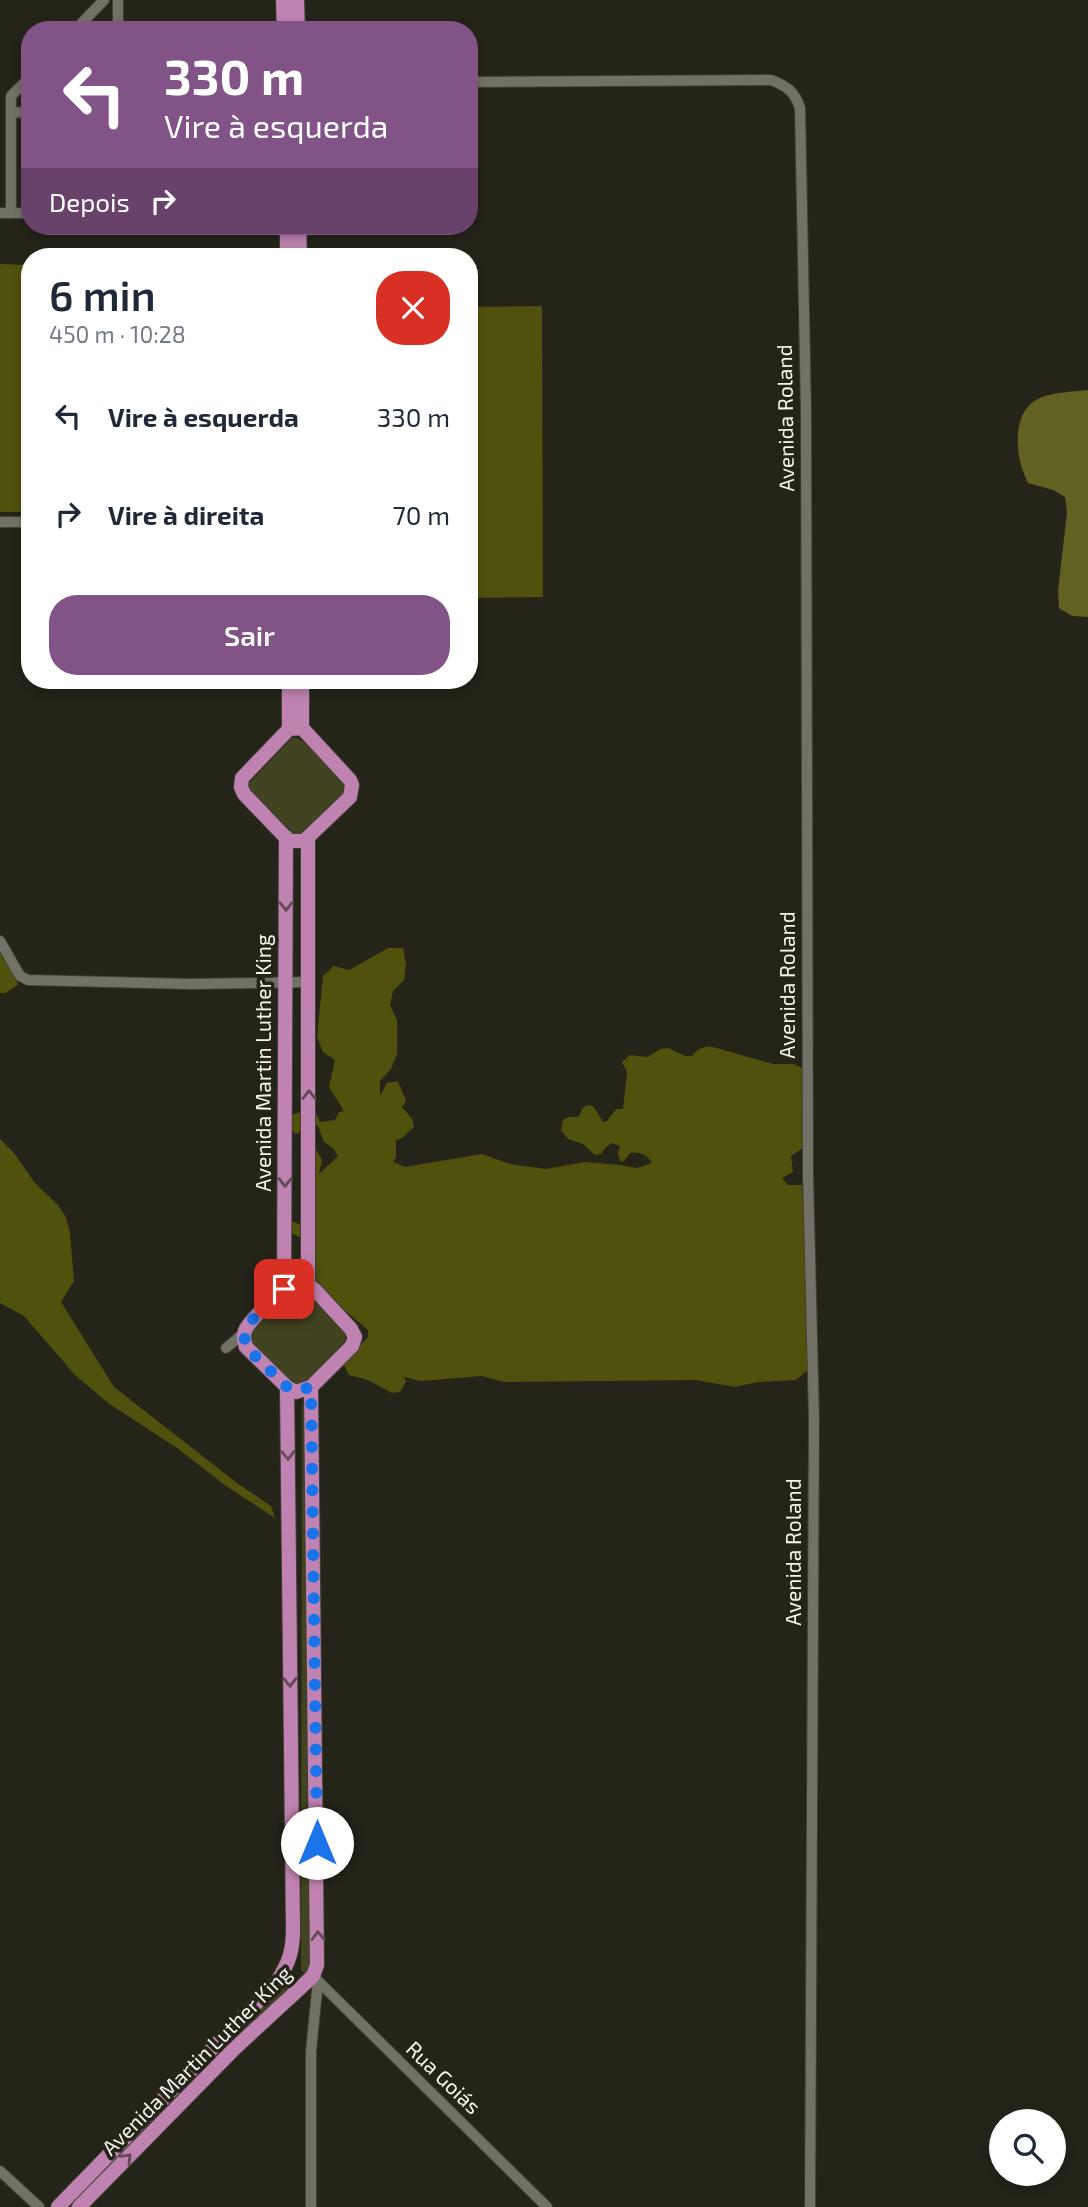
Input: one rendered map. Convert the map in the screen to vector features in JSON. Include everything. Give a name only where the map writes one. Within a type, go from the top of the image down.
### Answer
[{"type":"main road","points":[[283,0],[284,21]]},
{"type":"main road","points":[[297,0],[298,21]]},
{"type":"main road","points":[[290,689],[295,728],[350,780],[352,785],[350,797],[304,841],[297,842],[289,841],[244,794],[241,787],[242,778],[295,728],[301,689]]},
{"type":"main road","name":"Avenida Martin Luther King","points":[[284,1289],[286,837]]},
{"type":"main road","points":[[308,837],[308,1285]]},
{"type":"main road","points":[[286,1137],[309,1137]]},
{"type":"main road","points":[[298,1282],[308,1285],[351,1329],[355,1337],[352,1346],[311,1387],[296,1391],[287,1387],[246,1347],[244,1333],[247,1326],[284,1289],[298,1282]]},
{"type":"main road","name":"Avenida Martin Luther King","points":[[58,2207],[277,1982],[290,1961],[293,1929],[287,1387]]},
{"type":"main road","name":"Avenida Martin Luther King","points":[[79,2207],[234,2049],[311,1981],[317,1965],[311,1387]]},
{"type":"main road","points":[[290,1961],[293,1978],[311,1981]]},
{"type":"main road","points":[[223,2037],[234,2049]]},
{"type":"street","points":[[84,21],[104,0]]},
{"type":"street","points":[[118,0],[118,21]]},
{"type":"street","name":"Avenida Roland","points":[[478,82],[771,80],[784,85],[796,95],[800,108],[806,411],[808,1174],[814,1419],[810,2207]]},
{"type":"street","points":[[6,213],[11,96],[21,86]]},
{"type":"street","points":[[0,91],[11,96]]},
{"type":"street","points":[[11,113],[21,113]]},
{"type":"street","points":[[0,522],[21,522]]},
{"type":"street","points":[[0,941],[20,976],[29,980],[190,984],[309,982]]},
{"type":"street","points":[[226,1348],[244,1333]]},
{"type":"street","points":[[311,1981],[311,2207]]},
{"type":"street","name":"Rua Goiás","points":[[311,1981],[547,2207]]},
{"type":"street","points":[[0,2171],[39,2207]]},
{"type":"green space","points":[[292,738],[304,742],[346,783],[345,794],[301,834],[293,833],[249,791],[250,782]]},
{"type":"green space","points":[[294,1289],[305,1289],[346,1335],[345,1341],[305,1383],[296,1386],[252,1343],[251,1336],[253,1330]]},
{"type":"green space","points":[[302,1405],[310,1405],[311,1970],[306,1974],[301,1970]]},
{"type":"green space","points":[[288,1981],[294,1987],[232,2042],[229,2035]]},
{"type":"shaded area","points":[[0,264],[21,265],[21,512],[0,512]]},
{"type":"shaded area","points":[[542,306],[543,597],[478,598],[478,307]]},
{"type":"shaded area","points":[[1088,390],[1088,617],[1072,616],[1059,608],[1058,591],[1067,512],[1065,497],[1053,490],[1028,483],[1020,459],[1018,435],[1026,410],[1033,402],[1052,394]]},
{"type":"shaded area","points":[[0,948],[14,970],[18,985],[5,993],[0,993]]},
{"type":"shaded area","points":[[388,948],[403,948],[406,964],[404,980],[393,991],[390,1005],[397,1020],[397,1054],[391,1069],[380,1081],[380,1096],[387,1083],[398,1081],[406,1101],[402,1107],[412,1119],[414,1127],[396,1140],[396,1157],[393,1162],[405,1167],[482,1154],[510,1164],[546,1169],[585,1162],[637,1168],[652,1163],[646,1156],[637,1153],[630,1153],[621,1162],[618,1154],[620,1146],[612,1143],[601,1154],[595,1155],[583,1144],[568,1139],[561,1130],[563,1120],[578,1117],[586,1106],[594,1107],[603,1122],[607,1121],[616,1109],[623,1109],[627,1072],[622,1062],[630,1055],[648,1057],[660,1049],[668,1048],[685,1056],[692,1056],[701,1048],[713,1047],[773,1064],[793,1064],[803,1068],[803,1148],[791,1156],[793,1172],[782,1178],[788,1185],[802,1185],[810,1349],[807,1371],[796,1380],[758,1382],[735,1387],[696,1380],[504,1382],[482,1376],[421,1381],[404,1377],[406,1382],[400,1392],[392,1393],[368,1380],[349,1375],[343,1363],[368,1337],[368,1330],[312,1283],[304,1240],[292,1233],[292,1221],[306,1227],[314,1145],[322,1160],[319,1174],[338,1156],[333,1148],[324,1142],[318,1126],[310,1126],[296,1134],[290,1129],[289,1116],[300,1112],[302,1107],[315,1111],[320,1122],[335,1120],[339,1112],[344,1111],[329,1087],[335,1060],[323,1052],[317,1037],[323,976],[334,966],[349,970]]},
{"type":"shaded area","points":[[0,1139],[66,1217],[74,1281],[61,1302],[114,1387],[237,1483],[271,1506],[275,1518],[108,1403],[75,1375],[24,1316],[0,1303]]},
{"type":"route","points":[[284,1289],[247,1326],[243,1339],[246,1347],[291,1390],[302,1391],[311,1387],[317,1843]]}]
